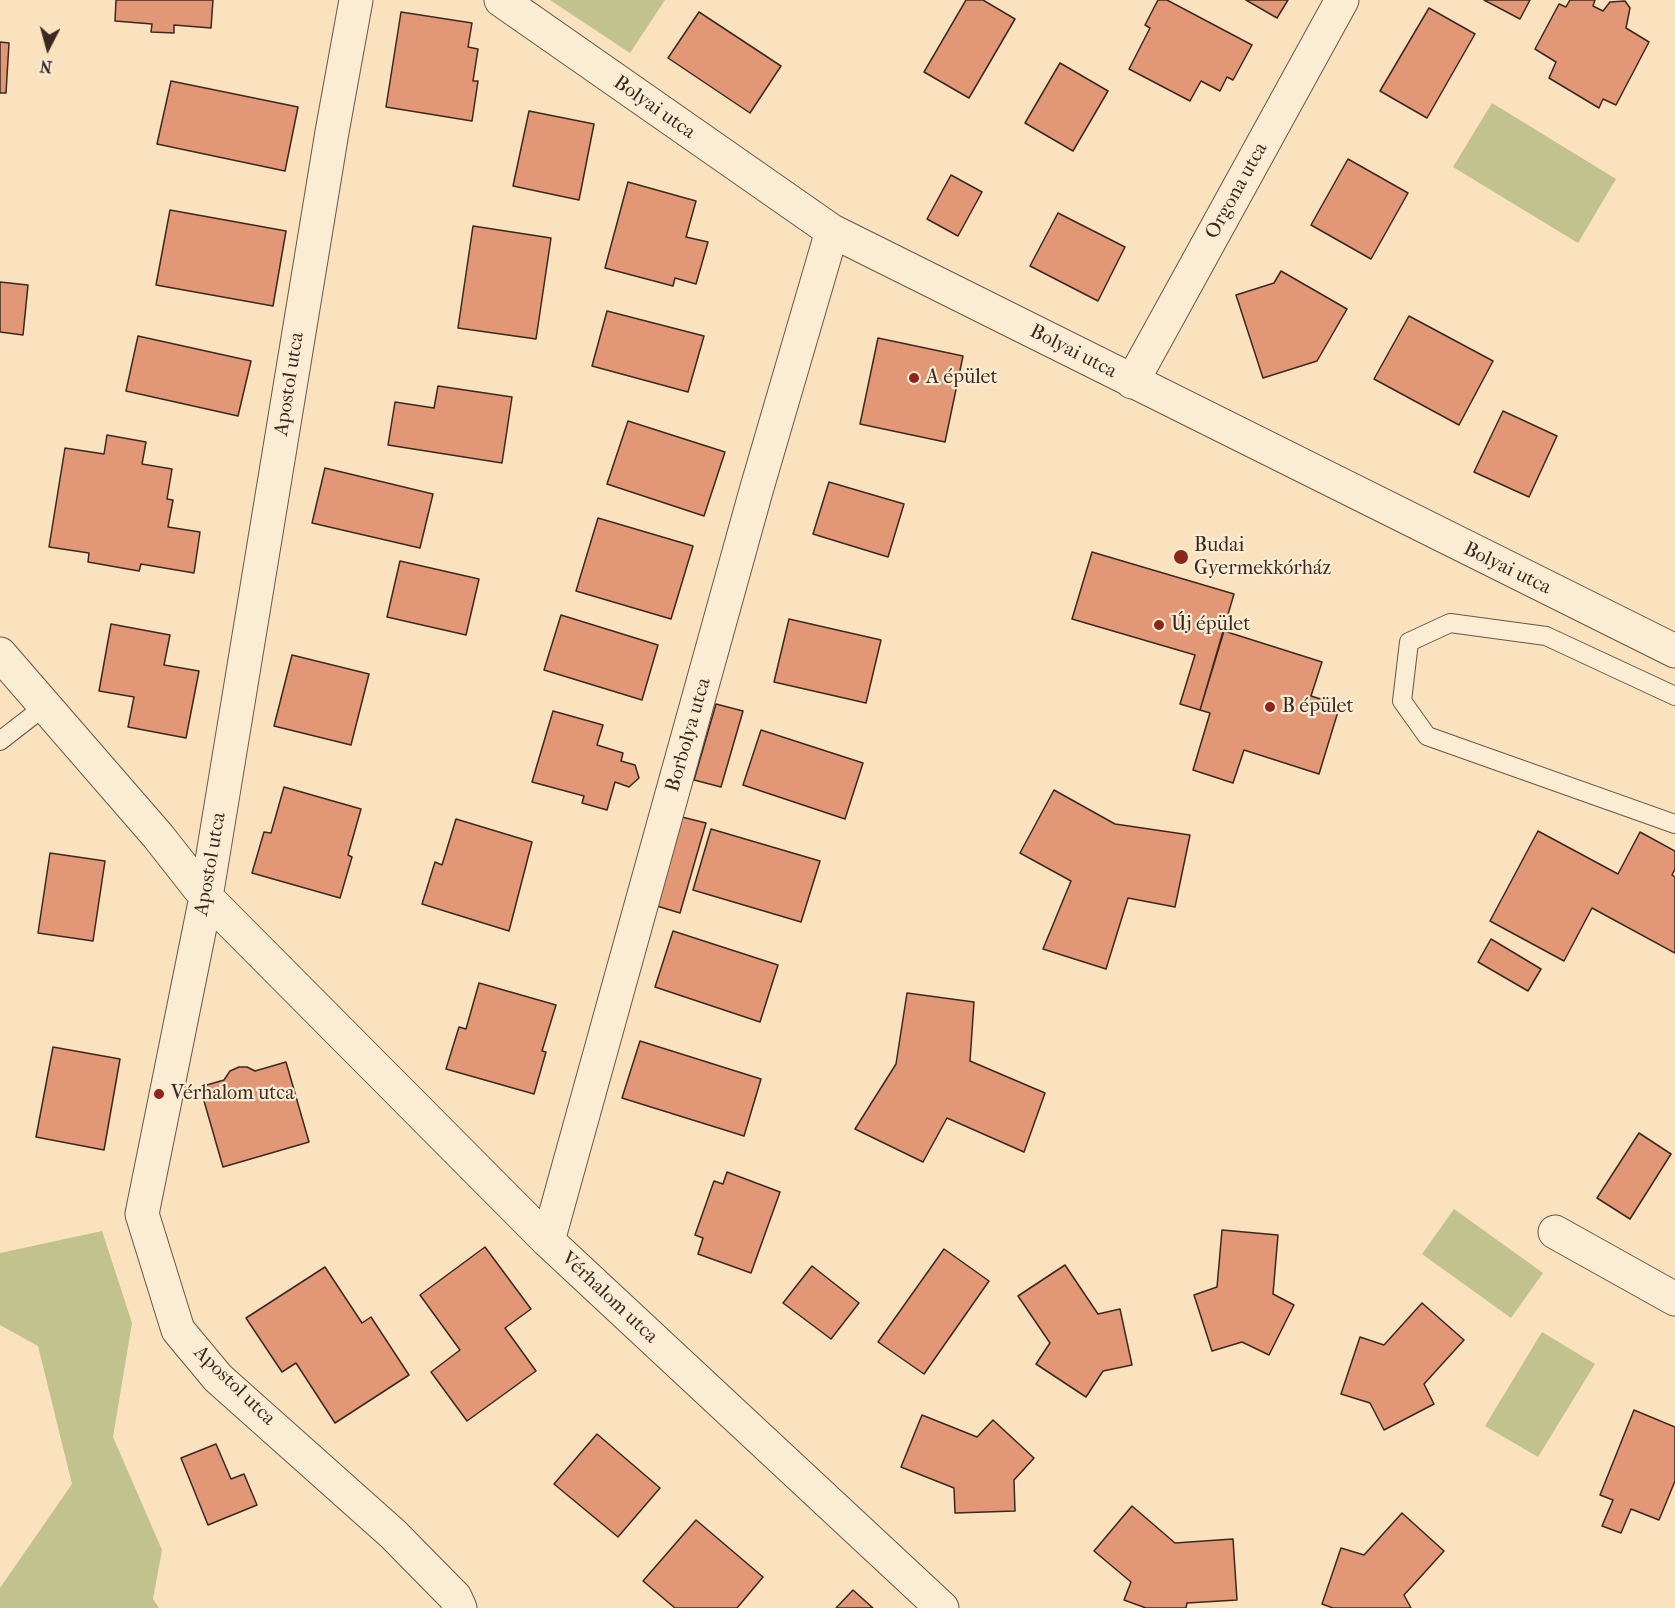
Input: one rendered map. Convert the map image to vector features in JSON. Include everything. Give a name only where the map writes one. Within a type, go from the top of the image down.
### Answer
[{"type":"street","name":"Apostol utca","points":[[356,0],[332,132],[206,897],[142,1214],[178,1330],[219,1378],[393,1534],[456,1597],[460,1608]]},
{"type":"street","name":"Bolyai utca","points":[[501,0],[832,231],[1675,651]]},
{"type":"street","name":"Orgona utca","points":[[1132,382],[1342,0]]},
{"type":"street","name":"Borbolya utca","points":[[548,1241],[763,469],[832,231]]},
{"type":"street","name":"Vérhalom utca","points":[[0,654],[158,836],[206,897],[548,1241],[942,1608]]},
{"type":"street","points":[[1555,1232],[1675,1299]]},
{"type":"lane","points":[[1675,696],[1546,636],[1450,623],[1409,642],[1402,700],[1427,736],[1675,824]]},
{"type":"lane","points":[[0,741],[45,705]]},
{"type":"green space","points":[[550,0],[665,0],[630,53]]},
{"type":"green space","points":[[1492,103],[1616,179],[1578,243],[1453,167]]},
{"type":"green space","points":[[1454,1209],[1543,1273],[1511,1318],[1422,1254]]},
{"type":"green space","points":[[102,1231],[132,1323],[113,1437],[162,1550],[153,1599],[159,1608],[0,1608],[0,1588],[72,1484],[38,1346],[0,1325],[0,1253]]},
{"type":"green space","points":[[1542,1332],[1595,1364],[1538,1457],[1485,1426]]},
{"type":"building","points":[[116,0],[213,0],[211,28],[174,25],[174,33],[151,32],[152,24],[115,21]]},
{"type":"building","points":[[966,0],[983,0],[1015,19],[969,98],[924,72]]},
{"type":"building","points":[[1158,0],[1167,0],[1252,45],[1233,80],[1227,77],[1220,91],[1201,81],[1190,101],[1129,69],[1150,28],[1145,25]]},
{"type":"building","points":[[1246,0],[1288,0],[1277,18]]},
{"type":"building","points":[[1484,0],[1530,0],[1520,19]]},
{"type":"building","points":[[1570,0],[1595,0],[1593,6],[1603,11],[1610,2],[1625,1],[1630,8],[1626,28],[1649,42],[1616,105],[1603,99],[1599,108],[1549,78],[1556,62],[1535,49],[1559,4],[1566,7]]},
{"type":"building","points":[[1429,8],[1475,34],[1427,118],[1380,91]]},
{"type":"building","points":[[401,12],[472,23],[468,47],[478,49],[473,81],[478,81],[472,121],[386,107]]},
{"type":"building","points":[[699,12],[781,66],[750,113],[668,58]]},
{"type":"building","points":[[0,42],[9,43],[6,93],[0,93]]},
{"type":"building","points":[[1060,63],[1108,91],[1073,151],[1025,123]]},
{"type":"building","points":[[171,81],[298,107],[285,171],[157,144]]},
{"type":"building","points":[[529,111],[594,124],[579,200],[513,186]]},
{"type":"building","points":[[1348,159],[1408,193],[1371,259],[1311,225]]},
{"type":"building","points":[[951,175],[982,192],[958,236],[927,219]]},
{"type":"building","points":[[628,182],[696,201],[686,237],[708,242],[696,284],[675,278],[673,286],[605,268]]},
{"type":"building","points":[[170,210],[286,231],[273,306],[156,285]]},
{"type":"building","points":[[1058,213],[1125,247],[1098,301],[1030,266]]},
{"type":"building","points":[[473,226],[551,238],[536,339],[458,328]]},
{"type":"building","points":[[1281,271],[1347,309],[1317,361],[1263,378],[1236,295],[1274,283]]},
{"type":"building","points":[[0,282],[28,285],[23,335],[0,332]]},
{"type":"building","points":[[607,311],[704,336],[688,392],[592,366]]},
{"type":"building","points":[[1409,316],[1493,361],[1459,425],[1374,379]]},
{"type":"building","points":[[138,336],[251,361],[238,416],[126,391]]},
{"type":"building","name":"A épület","points":[[878,338],[963,356],[945,442],[860,424]]},
{"type":"building","points":[[438,386],[512,397],[502,463],[388,445],[395,402],[434,408]]},
{"type":"building","points":[[1503,411],[1557,436],[1529,497],[1474,472]]},
{"type":"building","points":[[628,421],[725,452],[704,516],[607,484]]},
{"type":"building","points":[[107,435],[146,442],[142,464],[172,469],[167,499],[173,500],[168,527],[200,532],[194,573],[141,564],[139,571],[88,562],[89,553],[49,547],[65,448],[104,454]]},
{"type":"building","points":[[325,468],[433,494],[420,548],[312,523]]},
{"type":"building","points":[[829,482],[904,504],[888,557],[813,534]]},
{"type":"building","points":[[598,518],[693,546],[671,619],[576,591]]},
{"type":"building","name":"Új épület","points":[[1092,552],[1234,594],[1200,710],[1180,704],[1195,655],[1072,619]]},
{"type":"building","points":[[400,561],[479,579],[466,635],[387,617]]},
{"type":"building","points":[[561,615],[658,645],[642,700],[544,670]]},
{"type":"building","points":[[789,619],[881,640],[866,703],[774,682]]},
{"type":"building","points":[[111,624],[170,635],[164,665],[199,671],[186,738],[128,727],[134,697],[99,691]]},
{"type":"building","name":"B épület","points":[[1224,631],[1322,662],[1311,696],[1340,705],[1319,774],[1244,750],[1233,783],[1193,770],[1210,713],[1200,710]]},
{"type":"building","points":[[292,655],[369,674],[351,745],[274,726]]},
{"type":"building","points":[[716,704],[743,711],[721,787],[694,780]]},
{"type":"building","points":[[553,711],[603,725],[597,745],[623,753],[621,761],[635,765],[639,778],[629,787],[615,782],[607,810],[582,803],[584,796],[532,782]]},
{"type":"building","points":[[761,730],[863,763],[845,819],[743,785]]},
{"type":"building","points":[[284,787],[361,809],[348,855],[352,857],[340,898],[252,873],[264,832],[271,833]]},
{"type":"building","points":[[1054,790],[1115,824],[1190,835],[1175,907],[1128,898],[1106,969],[1043,949],[1071,881],[1020,853]]},
{"type":"building","points":[[682,817],[706,823],[680,913],[657,906]]},
{"type":"building","points":[[456,819],[532,842],[509,931],[422,904],[435,862],[442,865]]},
{"type":"building","points":[[711,829],[820,861],[801,922],[693,890]]},
{"type":"building","points":[[1538,831],[1618,874],[1640,832],[1675,851],[1675,869],[1672,875],[1675,877],[1675,953],[1592,908],[1564,961],[1490,921]]},
{"type":"building","points":[[50,853],[105,861],[93,941],[38,933]]},
{"type":"building","points":[[673,931],[778,965],[760,1022],[655,987]]},
{"type":"building","points":[[1491,939],[1541,969],[1528,991],[1478,962]]},
{"type":"building","points":[[479,983],[556,1005],[542,1051],[546,1052],[534,1094],[446,1069],[459,1027],[466,1029]]},
{"type":"building","points":[[907,993],[974,1002],[970,1061],[1045,1093],[1024,1152],[947,1118],[923,1162],[855,1129],[896,1064]]},
{"type":"building","points":[[640,1041],[761,1079],[744,1136],[622,1098]]},
{"type":"building","points":[[53,1047],[120,1059],[104,1150],[36,1137]]},
{"type":"building","points":[[286,1062],[309,1142],[223,1167],[200,1087],[224,1080],[230,1071],[239,1067],[247,1067],[255,1071]]},
{"type":"building","points":[[1639,1133],[1671,1154],[1630,1219],[1597,1198]]},
{"type":"building","points":[[727,1172],[780,1192],[751,1273],[698,1254],[703,1238],[695,1235],[714,1181],[723,1184]]},
{"type":"building","points":[[1222,1230],[1278,1235],[1273,1294],[1294,1305],[1269,1355],[1242,1342],[1212,1351],[1194,1295],[1217,1287]]},
{"type":"building","points":[[485,1247],[531,1309],[505,1328],[536,1371],[467,1421],[431,1372],[460,1350],[420,1295]]},
{"type":"building","points":[[944,1249],[989,1281],[924,1374],[878,1342]]},
{"type":"building","points":[[1065,1265],[1098,1314],[1120,1309],[1132,1365],[1103,1371],[1086,1397],[1036,1364],[1050,1343],[1018,1296]]},
{"type":"building","points":[[812,1266],[859,1303],[831,1339],[783,1303]]},
{"type":"building","points":[[325,1267],[362,1323],[371,1317],[409,1375],[335,1423],[296,1363],[282,1372],[246,1318]]},
{"type":"building","points":[[1422,1303],[1464,1340],[1424,1384],[1434,1404],[1384,1430],[1370,1403],[1341,1394],[1360,1337],[1384,1345]]},
{"type":"building","points":[[1634,1410],[1675,1427],[1675,1481],[1659,1520],[1631,1509],[1621,1533],[1602,1526],[1613,1500],[1600,1495]]},
{"type":"building","points":[[922,1415],[977,1437],[993,1420],[1034,1458],[1014,1480],[1015,1511],[955,1513],[954,1488],[901,1467]]},
{"type":"building","points":[[597,1434],[660,1488],[618,1537],[554,1484]]},
{"type":"building","points":[[216,1444],[231,1479],[244,1474],[257,1505],[208,1525],[181,1458]]},
{"type":"building","points":[[1132,1506],[1175,1543],[1233,1539],[1237,1600],[1187,1603],[1186,1608],[1146,1608],[1124,1600],[1131,1582],[1094,1551]]},
{"type":"building","points":[[1402,1513],[1444,1551],[1404,1595],[1411,1608],[1333,1608],[1322,1604],[1341,1548],[1364,1555]]},
{"type":"building","points":[[696,1520],[763,1577],[737,1608],[675,1608],[643,1581]]},
{"type":"building","points":[[853,1590],[873,1608],[836,1608]]},
{"type":"place","name":"A épület","points":[[914,378]]},
{"type":"place","name":"Budai Gyermekkórház","points":[[1181,557]]},
{"type":"place","name":"Új épület","points":[[1159,625]]},
{"type":"place","name":"B épület","points":[[1270,707]]},
{"type":"place","name":"Vérhalom utca","points":[[159,1094]]}]
